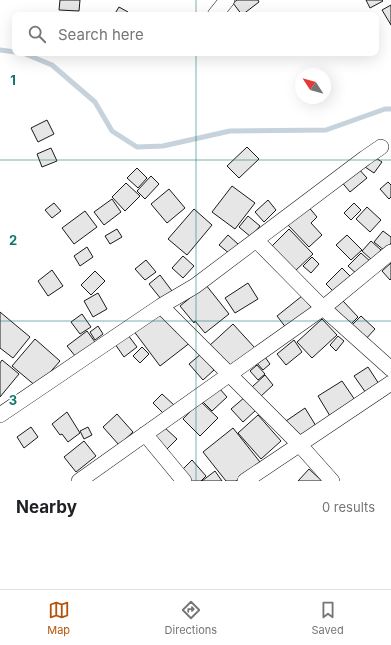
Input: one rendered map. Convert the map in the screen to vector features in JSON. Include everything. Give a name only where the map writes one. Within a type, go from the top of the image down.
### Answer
[{"type":"street","points":[[218,12],[228,0]]},
{"type":"street","points":[[0,415],[161,306],[195,286],[381,147]]},
{"type":"street","points":[[256,240],[323,308],[391,369]]},
{"type":"street","points":[[79,481],[323,308],[391,252]]},
{"type":"street","points":[[161,306],[298,444],[332,481]]},
{"type":"street","points":[[245,481],[391,383]]},
{"type":"street","points":[[145,434],[184,481]]},
{"type":"building","points":[[60,0],[80,0],[79,11],[59,10]]},
{"type":"building","points":[[237,0],[258,0],[259,2],[246,12],[240,12],[233,3]]},
{"type":"building","points":[[366,0],[382,0],[383,1],[370,8]]},
{"type":"building","points":[[391,5],[391,25],[382,10]]},
{"type":"building","points":[[119,7],[128,12],[116,12]]},
{"type":"building","points":[[47,120],[54,134],[38,142],[31,128]]},
{"type":"building","points":[[247,147],[259,159],[239,178],[227,166]]},
{"type":"building","points":[[51,148],[57,161],[42,167],[37,154]]},
{"type":"building","points":[[373,156],[382,162],[374,173],[365,167]]},
{"type":"building","points":[[356,166],[367,178],[350,192],[340,180]]},
{"type":"building","points":[[137,168],[147,178],[138,188],[127,178]]},
{"type":"building","points":[[151,176],[159,184],[145,199],[137,191]]},
{"type":"building","points":[[388,182],[391,185],[391,197],[389,199],[380,189]]},
{"type":"building","points":[[126,183],[140,196],[125,211],[112,197]]},
{"type":"building","points":[[232,186],[255,203],[235,229],[212,212]]},
{"type":"building","points":[[169,189],[185,208],[167,223],[151,204]]},
{"type":"building","points":[[112,199],[121,212],[104,225],[94,212]]},
{"type":"building","points":[[268,200],[276,210],[264,222],[255,212]]},
{"type":"building","points":[[54,203],[61,211],[52,218],[45,210]]},
{"type":"building","points":[[354,203],[361,210],[351,220],[344,213]]},
{"type":"building","points":[[307,205],[317,217],[311,223],[322,235],[309,247],[287,224]]},
{"type":"building","points":[[367,207],[381,220],[370,232],[356,219]]},
{"type":"building","points":[[194,209],[212,225],[187,255],[168,239]]},
{"type":"building","points":[[85,211],[97,227],[74,244],[62,228]]},
{"type":"building","points":[[248,216],[260,226],[251,237],[239,227]]},
{"type":"building","points":[[117,229],[122,237],[110,244],[105,236]]},
{"type":"building","points":[[289,229],[313,254],[294,272],[271,247]]},
{"type":"building","points":[[383,231],[391,237],[391,243],[385,251],[374,242]]},
{"type":"building","points":[[228,235],[238,244],[230,254],[219,245]]},
{"type":"building","points":[[347,235],[362,250],[351,260],[336,245]]},
{"type":"building","points":[[371,241],[381,250],[372,260],[362,251]]},
{"type":"building","points":[[87,247],[93,257],[80,266],[74,256]]},
{"type":"building","points":[[361,253],[372,263],[359,276],[348,266]]},
{"type":"building","points":[[183,256],[194,266],[183,278],[172,268]]},
{"type":"building","points":[[312,257],[319,264],[311,273],[303,266]]},
{"type":"building","points":[[146,260],[156,272],[145,280],[135,269]]},
{"type":"building","points":[[391,263],[391,279],[390,280],[382,271]]},
{"type":"building","points":[[342,268],[352,278],[336,294],[326,284]]},
{"type":"building","points":[[52,270],[63,286],[48,296],[38,281]]},
{"type":"building","points":[[95,271],[105,281],[91,295],[81,285]]},
{"type":"building","points":[[160,275],[172,291],[161,299],[149,284]]},
{"type":"building","points":[[248,283],[258,299],[235,313],[225,298]]},
{"type":"building","points":[[206,285],[229,314],[205,333],[195,321],[194,323],[180,306]]},
{"type":"building","points":[[98,293],[107,309],[93,317],[84,301]]},
{"type":"building","points":[[302,296],[312,308],[287,329],[277,316]]},
{"type":"building","points":[[343,301],[358,317],[348,327],[332,310]]},
{"type":"building","points":[[159,311],[176,332],[181,328],[191,342],[160,366],[133,330]]},
{"type":"building","points":[[0,312],[30,337],[13,358],[0,348]]},
{"type":"building","points":[[82,314],[91,327],[80,334],[71,322]]},
{"type":"building","points":[[361,316],[375,329],[364,341],[350,327]]},
{"type":"building","points":[[322,319],[337,335],[312,358],[297,342]]},
{"type":"building","points":[[233,324],[255,348],[231,370],[209,346]]},
{"type":"building","points":[[98,326],[103,334],[95,340],[90,332]]},
{"type":"building","points":[[87,331],[95,342],[76,357],[67,346]]},
{"type":"building","points":[[128,335],[137,347],[124,357],[115,344]]},
{"type":"building","points":[[338,336],[344,341],[336,351],[330,345]]},
{"type":"building","points":[[35,339],[60,361],[37,387],[12,366]]},
{"type":"building","points":[[294,340],[302,352],[286,365],[277,354]]},
{"type":"building","points":[[142,347],[149,354],[140,363],[133,356]]},
{"type":"building","points":[[201,354],[214,370],[203,380],[189,364]]},
{"type":"building","points":[[265,357],[270,364],[263,370],[257,363]]},
{"type":"building","points":[[2,360],[19,374],[0,397],[0,363]]},
{"type":"building","points":[[257,365],[265,374],[258,380],[250,371]]},
{"type":"building","points":[[368,367],[379,384],[366,393],[354,376]]},
{"type":"building","points":[[265,375],[273,385],[260,397],[252,387]]},
{"type":"building","points":[[342,381],[355,400],[330,416],[318,396]]},
{"type":"building","points":[[219,388],[227,397],[212,411],[203,402]]},
{"type":"building","points":[[162,394],[174,405],[165,415],[153,403]]},
{"type":"building","points":[[245,397],[256,410],[243,422],[231,409]]},
{"type":"building","points":[[200,401],[218,418],[200,436],[183,419]]},
{"type":"building","points":[[305,408],[316,426],[297,438],[286,421]]},
{"type":"building","points":[[67,412],[80,433],[68,442],[62,434],[60,435],[52,424]]},
{"type":"building","points":[[117,414],[133,432],[119,445],[103,427]]},
{"type":"building","points":[[258,415],[281,441],[261,459],[238,433]]},
{"type":"building","points":[[31,427],[38,437],[24,448],[17,437]]},
{"type":"building","points":[[88,427],[92,435],[84,439],[80,431]]},
{"type":"building","points":[[164,427],[177,439],[167,449],[154,436]]},
{"type":"building","points":[[233,428],[260,462],[236,481],[226,481],[203,452]]},
{"type":"building","points":[[84,441],[96,456],[76,472],[64,457]]},
{"type":"building","points":[[192,460],[206,476],[201,481],[191,481],[182,470]]},
{"type":"building","points":[[309,469],[322,481],[298,481]]},
{"type":"building","points":[[215,471],[222,481],[202,481]]},
{"type":"waterway","points":[[0,50],[12,52]]},
{"type":"waterway","points":[[30,56],[52,65],[95,102],[112,131],[137,147],[163,146],[230,131],[326,130],[385,109],[391,109]]}]
